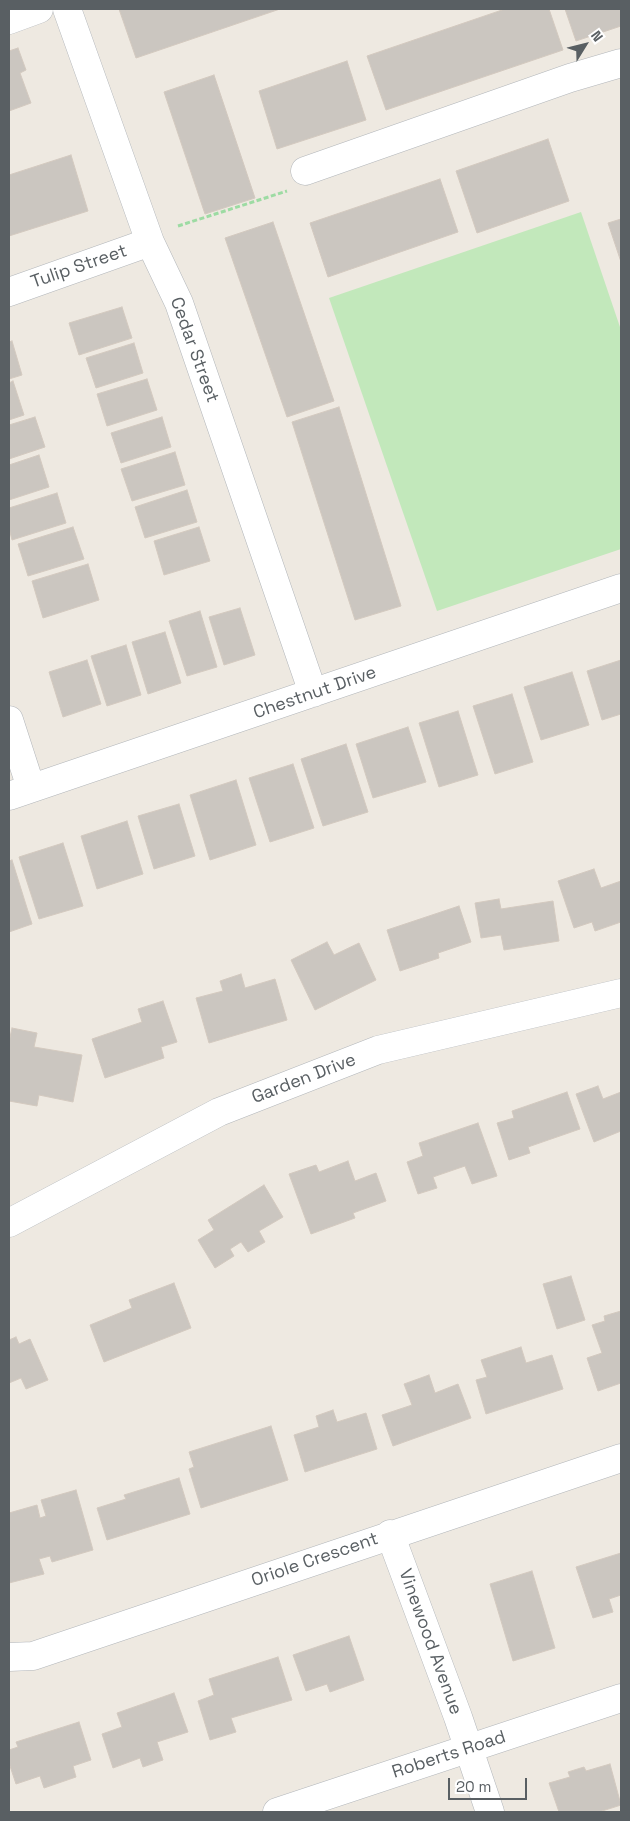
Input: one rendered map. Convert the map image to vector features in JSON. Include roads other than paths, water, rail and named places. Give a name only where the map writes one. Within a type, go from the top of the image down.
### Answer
[{"type":"street","points":[[9,20],[39,9]]},
{"type":"street","name":"Cedar Street","points":[[67,9],[150,242],[179,303],[314,693]]},
{"type":"street","points":[[298,180],[570,78],[621,63]]},
{"type":"street","name":"Tulip Street","points":[[9,292],[150,242]]},
{"type":"street","name":"Chestnut Drive","points":[[20,792],[621,588]]},
{"type":"street","points":[[9,720],[20,792]]},
{"type":"street","name":"Garden Drive","points":[[9,1224],[219,1112],[378,1050],[621,993]]},
{"type":"street","name":"Oriole Crescent","points":[[9,1657],[33,1656],[390,1534],[621,1458]]},
{"type":"street","name":"Vinewood Avenue","points":[[390,1534],[469,1749],[490,1812]]},
{"type":"street","name":"Roberts Road","points":[[277,1812],[621,1698]]}]
